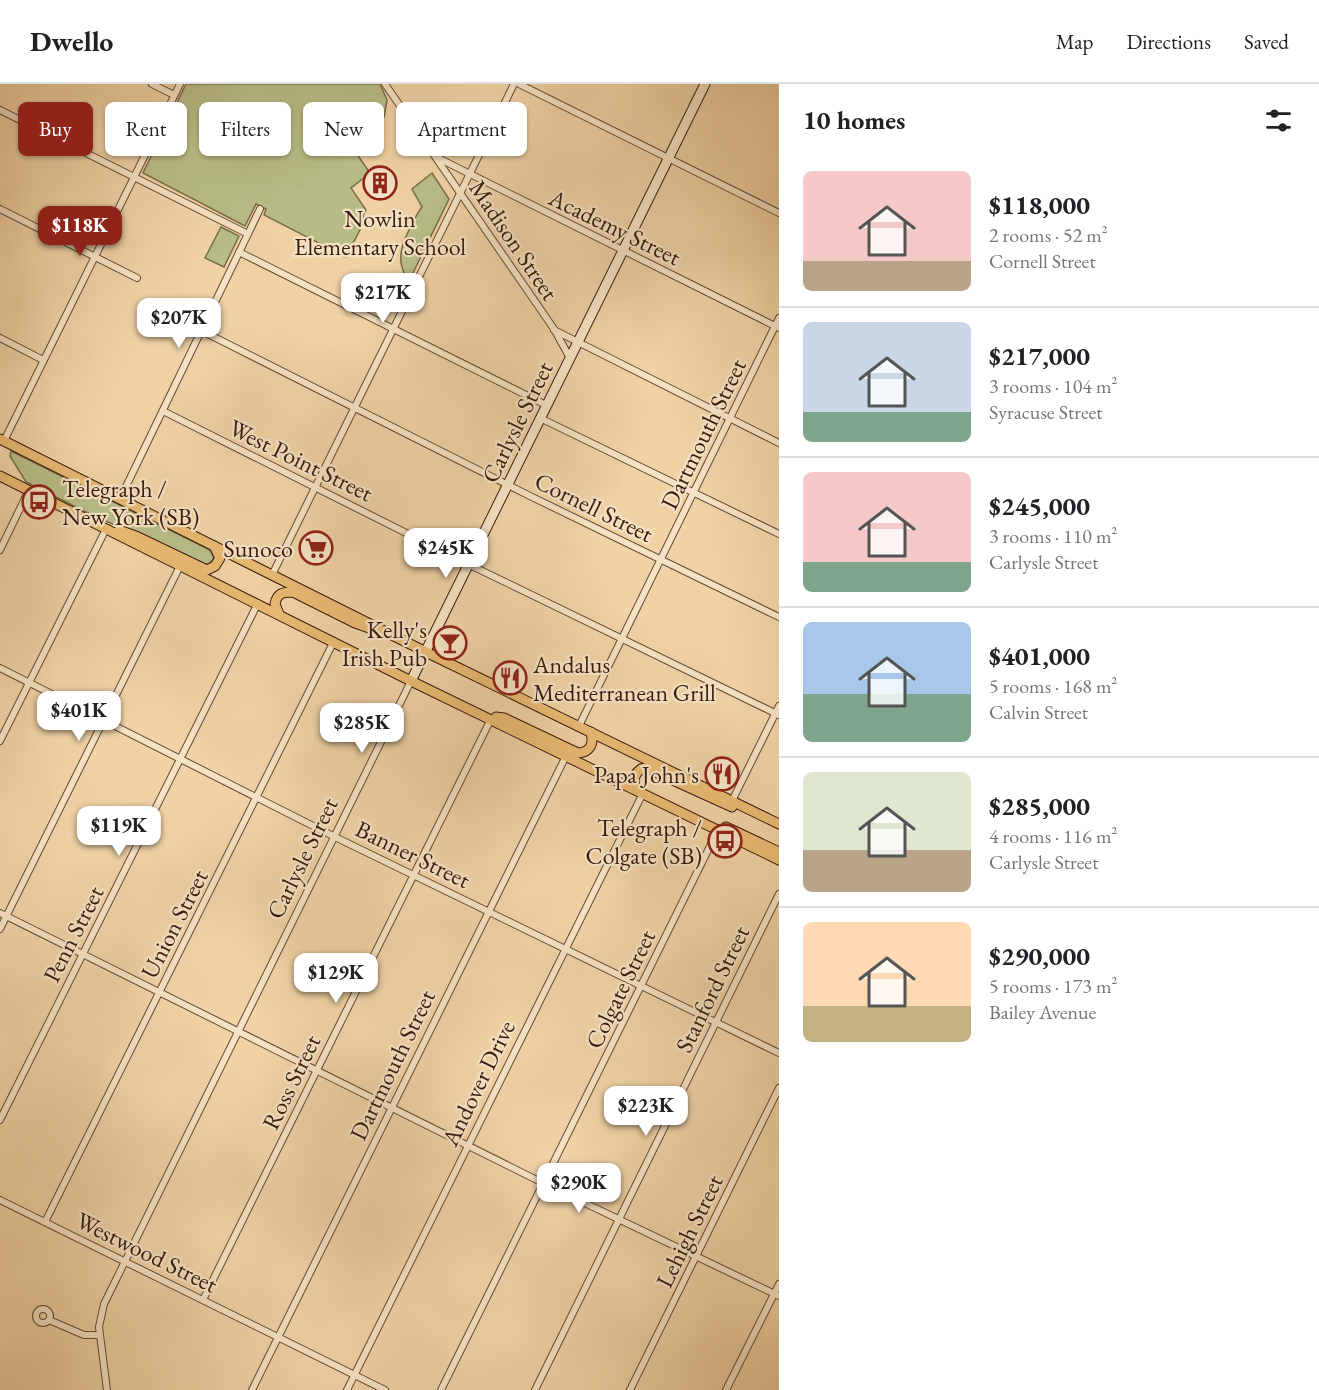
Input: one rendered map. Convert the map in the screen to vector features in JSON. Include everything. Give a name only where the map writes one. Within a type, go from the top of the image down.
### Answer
[{"type":"main road","points":[[2,443],[779,824]]},
{"type":"main road","points":[[0,476],[411,681],[779,860]]},
{"type":"main road","points":[[94,523],[138,537],[207,570],[215,566],[220,558],[214,546]]},
{"type":"main road","points":[[279,614],[275,604],[278,596],[282,593],[293,592],[371,630],[389,633]]},
{"type":"main road","points":[[481,714],[504,718],[578,753],[592,746],[591,732]]},
{"type":"main road","points":[[640,791],[634,781],[635,775],[641,769],[646,768],[713,800],[758,814]]},
{"type":"main road","points":[[686,814],[720,824],[779,852]]},
{"type":"street","points":[[152,84],[174,95]]},
{"type":"street","points":[[2,443],[180,84]]},
{"type":"street","name":"Madison Street","points":[[385,84],[554,329],[570,358]]},
{"type":"street","points":[[272,575],[514,84]]},
{"type":"street","points":[[519,84],[779,213]]},
{"type":"street","name":"Carlysle Street","points":[[107,1390],[99,1335],[101,1313],[705,84]]},
{"type":"street","points":[[0,110],[248,234]]},
{"type":"street","name":"Academy Street","points":[[436,157],[777,327]]},
{"type":"street","points":[[0,209],[137,278]]},
{"type":"street","points":[[120,499],[260,209]]},
{"type":"street","points":[[239,252],[546,405]]},
{"type":"street","name":"Dartmouth Street","points":[[579,726],[729,419],[777,327],[779,318]]},
{"type":"street","points":[[554,329],[779,443]]},
{"type":"street","name":"Cornell Street","points":[[202,331],[779,617]]},
{"type":"street","points":[[0,339],[43,360]]},
{"type":"street","name":"West Point Street","points":[[163,411],[468,564],[777,714]]},
{"type":"street","points":[[540,418],[779,534]]},
{"type":"street","points":[[0,550],[29,490]]},
{"type":"street","points":[[0,741],[106,529]]},
{"type":"street","points":[[0,929],[3,915],[104,720],[180,566]]},
{"type":"street","name":"Penn Street","points":[[0,1120],[258,603]]},
{"type":"street","name":"Union Street","points":[[45,1222],[334,642]]},
{"type":"street","name":"Banner Street","points":[[0,668],[335,837],[779,1053]]},
{"type":"street","points":[[732,801],[779,706]]},
{"type":"street","name":"Ross Street","points":[[203,1300],[491,719]]},
{"type":"street","name":"Dartmouth Street","points":[[252,1390],[566,756]]},
{"type":"street","name":"Andover Drive","points":[[347,1390],[640,791]]},
{"type":"street","name":"Colgate Street","points":[[441,1390],[718,830]]},
{"type":"street","name":"Stanford Street","points":[[535,1390],[779,894]]},
{"type":"street","points":[[3,915],[543,1183],[777,1294]]},
{"type":"street","name":"Lehigh Street","points":[[630,1390],[779,1088]]},
{"type":"street","name":"Westwood Street","points":[[0,1200],[385,1390]]},
{"type":"street","points":[[726,1390],[777,1294],[779,1284]]},
{"type":"street","points":[[49,1320],[84,1335],[99,1335]]},
{"type":"green space","points":[[186,84],[380,84],[387,100],[384,117],[384,102],[303,102],[303,156],[358,156],[370,173],[351,188],[366,210],[363,215],[364,222],[346,257],[264,215],[266,209],[256,204],[245,226],[143,173],[151,156],[187,156],[187,102],[177,102]]},
{"type":"green space","points":[[432,173],[449,199],[409,281],[402,267],[402,248],[422,207],[412,189]]},
{"type":"green space","points":[[221,227],[239,236],[224,267],[205,258]]},
{"type":"green space","points":[[11,451],[210,550],[214,558],[205,565],[90,514],[26,482],[10,456]]},
{"type":"place","name":"Nowlin Elementary School","points":[[380,183]]},
{"type":"place","name":"Telegraph / New York (SB)","points":[[39,502]]},
{"type":"place","name":"Sunoco","points":[[316,548]]},
{"type":"place","name":"Kelly's Irish Pub","points":[[450,643]]},
{"type":"place","name":"Andalus Mediterranean Grill","points":[[510,678]]},
{"type":"place","name":"Papa John's","points":[[722,774]]},
{"type":"place","name":"Telegraph / Colgate (SB)","points":[[725,841]]}]
